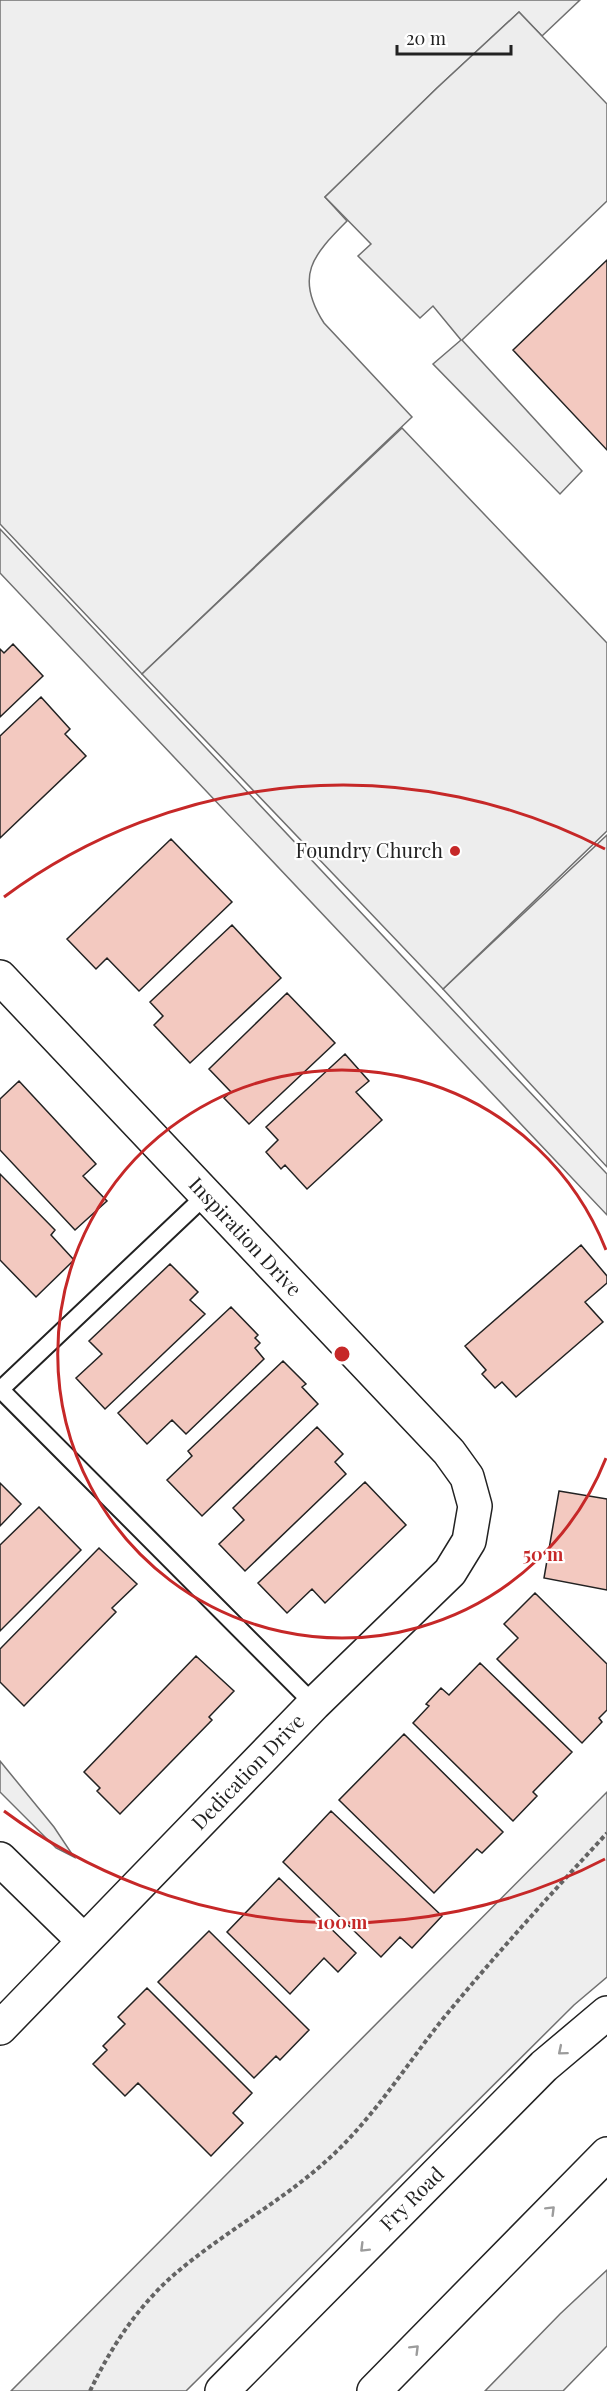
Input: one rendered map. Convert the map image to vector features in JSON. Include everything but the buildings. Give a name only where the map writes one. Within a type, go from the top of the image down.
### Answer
[{"type":"street","name":"Inspiration Drive","points":[[0,977],[449,1452],[466,1477],[475,1506]]},
{"type":"street","name":"Dedication Drive","points":[[0,2028],[314,1704],[450,1572],[469,1541],[475,1506]]},
{"type":"street","points":[[0,1859],[84,1941]]},
{"type":"street","name":"Fry Road","points":[[222,2391],[544,2066],[607,2013]]},
{"type":"street","points":[[374,2391],[607,2154]]},
{"type":"lane","points":[[206,1195],[0,1390],[314,1704]]},
{"type":"path","points":[[90,2391],[103,2364],[127,2326],[180,2269],[306,2180],[341,2147],[374,2111],[442,2020],[525,1923],[607,1833]]},
{"type":"shaded area","points":[[0,0],[580,0],[542,36],[519,12],[325,197],[347,221],[325,245],[312,267],[309,279],[315,307],[324,323],[412,417],[142,674],[0,524]]},
{"type":"shaded area","points":[[519,12],[607,104],[607,201],[462,340],[582,471],[560,494],[433,364],[461,340],[433,306],[420,318],[358,256],[371,244],[325,197]]},
{"type":"shaded area","points":[[402,428],[607,643],[607,831],[443,989],[142,674]]},
{"type":"shaded area","points":[[0,529],[607,1174],[607,1215],[0,573]]},
{"type":"shaded area","points":[[607,835],[607,1167],[443,989]]},
{"type":"shaded area","points":[[0,1761],[54,1827],[74,1857],[56,1848],[0,1792]]},
{"type":"shaded area","points":[[607,1792],[607,1977],[574,2005],[186,2391],[11,2391]]},
{"type":"shaded area","points":[[607,2270],[607,2346],[563,2391],[485,2391],[560,2314]]},
{"type":"place","name":"Foundry Church","points":[[455,851]]}]
